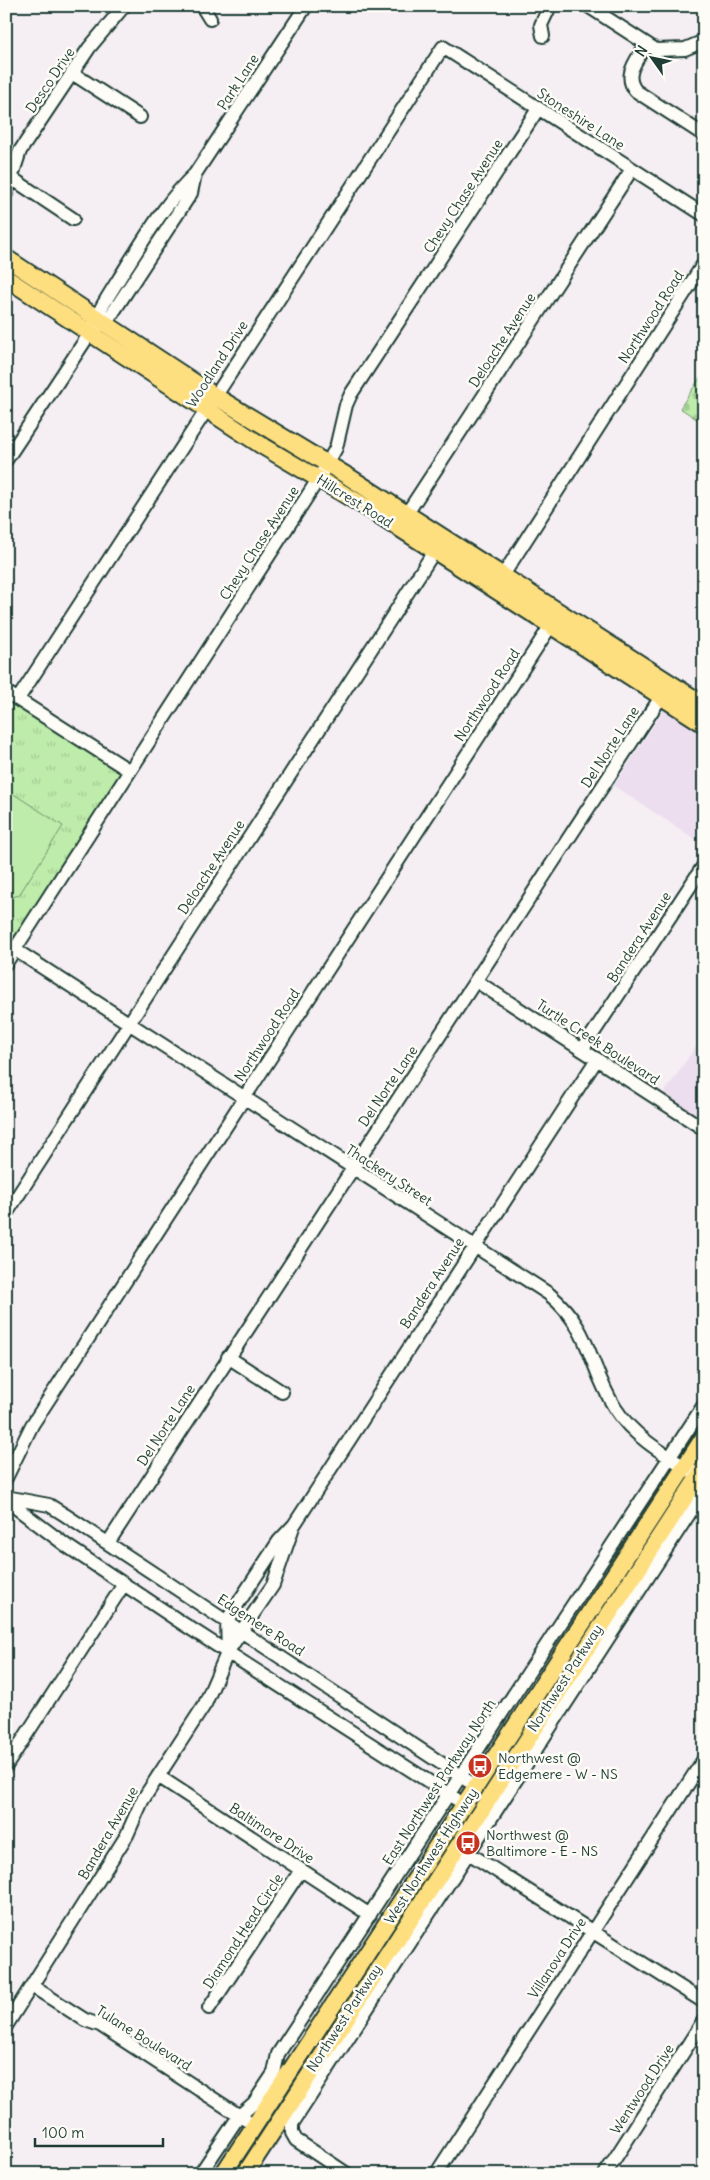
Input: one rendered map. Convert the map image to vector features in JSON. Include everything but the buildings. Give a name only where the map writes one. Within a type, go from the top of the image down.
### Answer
[{"type":"main road","name":"Hillcrest Road","points":[[6,258],[100,320],[210,403],[261,445],[323,471],[403,520],[669,692],[704,724]]},
{"type":"main road","name":"Hillcrest Road","points":[[6,278],[90,333],[210,403]]},
{"type":"main road","name":"Hillcrest Road","points":[[669,692],[704,705]]},
{"type":"main road","name":"West Northwest Highway","points":[[223,2174],[704,1437]]},
{"type":"main road","name":"West Northwest Highway","points":[[245,2174],[702,1474]]},
{"type":"main road","points":[[232,2174],[250,2146],[254,2127]]},
{"type":"street","name":"Desco Drive","points":[[6,194],[8,178],[20,151],[89,48],[124,6]]},
{"type":"street","points":[[202,6],[210,19]]},
{"type":"street","name":"Park Lane","points":[[6,460],[100,320],[143,240],[182,186],[195,174],[306,6]]},
{"type":"street","points":[[543,36],[541,25],[550,6]]},
{"type":"street","points":[[588,6],[656,50],[685,49],[704,41]]},
{"type":"street","points":[[646,44],[629,75],[630,84],[636,90],[704,135]]},
{"type":"street","name":"Stoneshire Lane","points":[[443,47],[704,215]]},
{"type":"street","name":"Woodland Drive","points":[[18,699],[443,47]]},
{"type":"street","points":[[72,73],[140,117]]},
{"type":"street","name":"Chevy Chase Avenue","points":[[6,963],[10,947],[130,771],[323,471],[336,448],[346,405],[351,394],[538,109]]},
{"type":"street","name":"Deloache Avenue","points":[[403,520],[632,169]]},
{"type":"street","points":[[8,178],[73,219]]},
{"type":"street","name":"Northwood Road","points":[[498,582],[704,263]]},
{"type":"street","name":"Deloache Avenue","points":[[6,1214],[439,544]]},
{"type":"street","name":"Northwood Road","points":[[6,1478],[32,1425],[555,618]]},
{"type":"street","points":[[6,692],[130,771]]},
{"type":"street","name":"Del Norte Lane","points":[[108,1543],[351,1168],[669,692]]},
{"type":"street","name":"Bandera Avenue","points":[[582,1050],[704,865]]},
{"type":"street","name":"Thackery Street","points":[[10,947],[129,1022],[561,1304],[573,1317],[584,1335],[605,1389],[616,1409],[639,1435],[670,1457],[702,1474]]},
{"type":"street","name":"Turtle Creek Boulevard","points":[[476,982],[704,1129]]},
{"type":"street","name":"Bandera Avenue","points":[[228,1651],[227,1621],[279,1541],[294,1525],[473,1246],[597,1060]]},
{"type":"street","points":[[228,1357],[282,1392]]},
{"type":"street","name":"East Northwest Parkway North","points":[[200,2174],[239,2116],[254,2103],[274,2073],[278,2054],[704,1405]]},
{"type":"street","name":"Northwest Parkway","points":[[347,2174],[296,2140],[292,2133],[292,2124],[470,1854],[704,1492]]},
{"type":"street","name":"Edgemere Road","points":[[6,1499],[49,1505],[462,1776],[475,1788],[484,1806]]},
{"type":"street","name":"Edgemere Road","points":[[6,1499],[36,1524],[124,1584],[449,1796],[465,1804],[484,1806]]},
{"type":"street","points":[[36,1524],[49,1505]]},
{"type":"street","name":"Bandera Avenue","points":[[6,2026],[127,1835],[142,1801],[205,1704],[228,1651],[243,1632],[273,1585],[287,1551],[294,1525]]},
{"type":"street","points":[[6,1766],[124,1584]]},
{"type":"street","name":"Villanova Drive","points":[[436,2174],[704,1759]]},
{"type":"street","name":"Baltimore Drive","points":[[158,1776],[370,1915]]},
{"type":"street","points":[[470,1854],[704,2002]]},
{"type":"street","name":"Diamond Head Circle","points":[[209,2008],[301,1870]]},
{"type":"street","name":"Tulane Boulevard","points":[[32,1986],[85,2020],[100,2025],[254,2127]]},
{"type":"street","name":"Wentwood Drive","points":[[605,2174],[704,2020]]},
{"type":"shaded area","points":[[665,708],[704,734],[704,845],[614,786]]},
{"type":"shaded area","points":[[704,1034],[704,1121],[663,1095]]},
{"type":"green space","points":[[704,372],[704,424],[680,408]]},
{"type":"green space","points":[[6,700],[120,773],[15,936],[6,931]]},
{"type":"green space","points":[[6,789],[63,826],[19,895],[6,899]]},
{"type":"place","name":"Northwest @ Edgemere - W - NS","points":[[480,1766]]},
{"type":"place","name":"Northwest @ Baltimore - E - NS","points":[[468,1843]]}]
